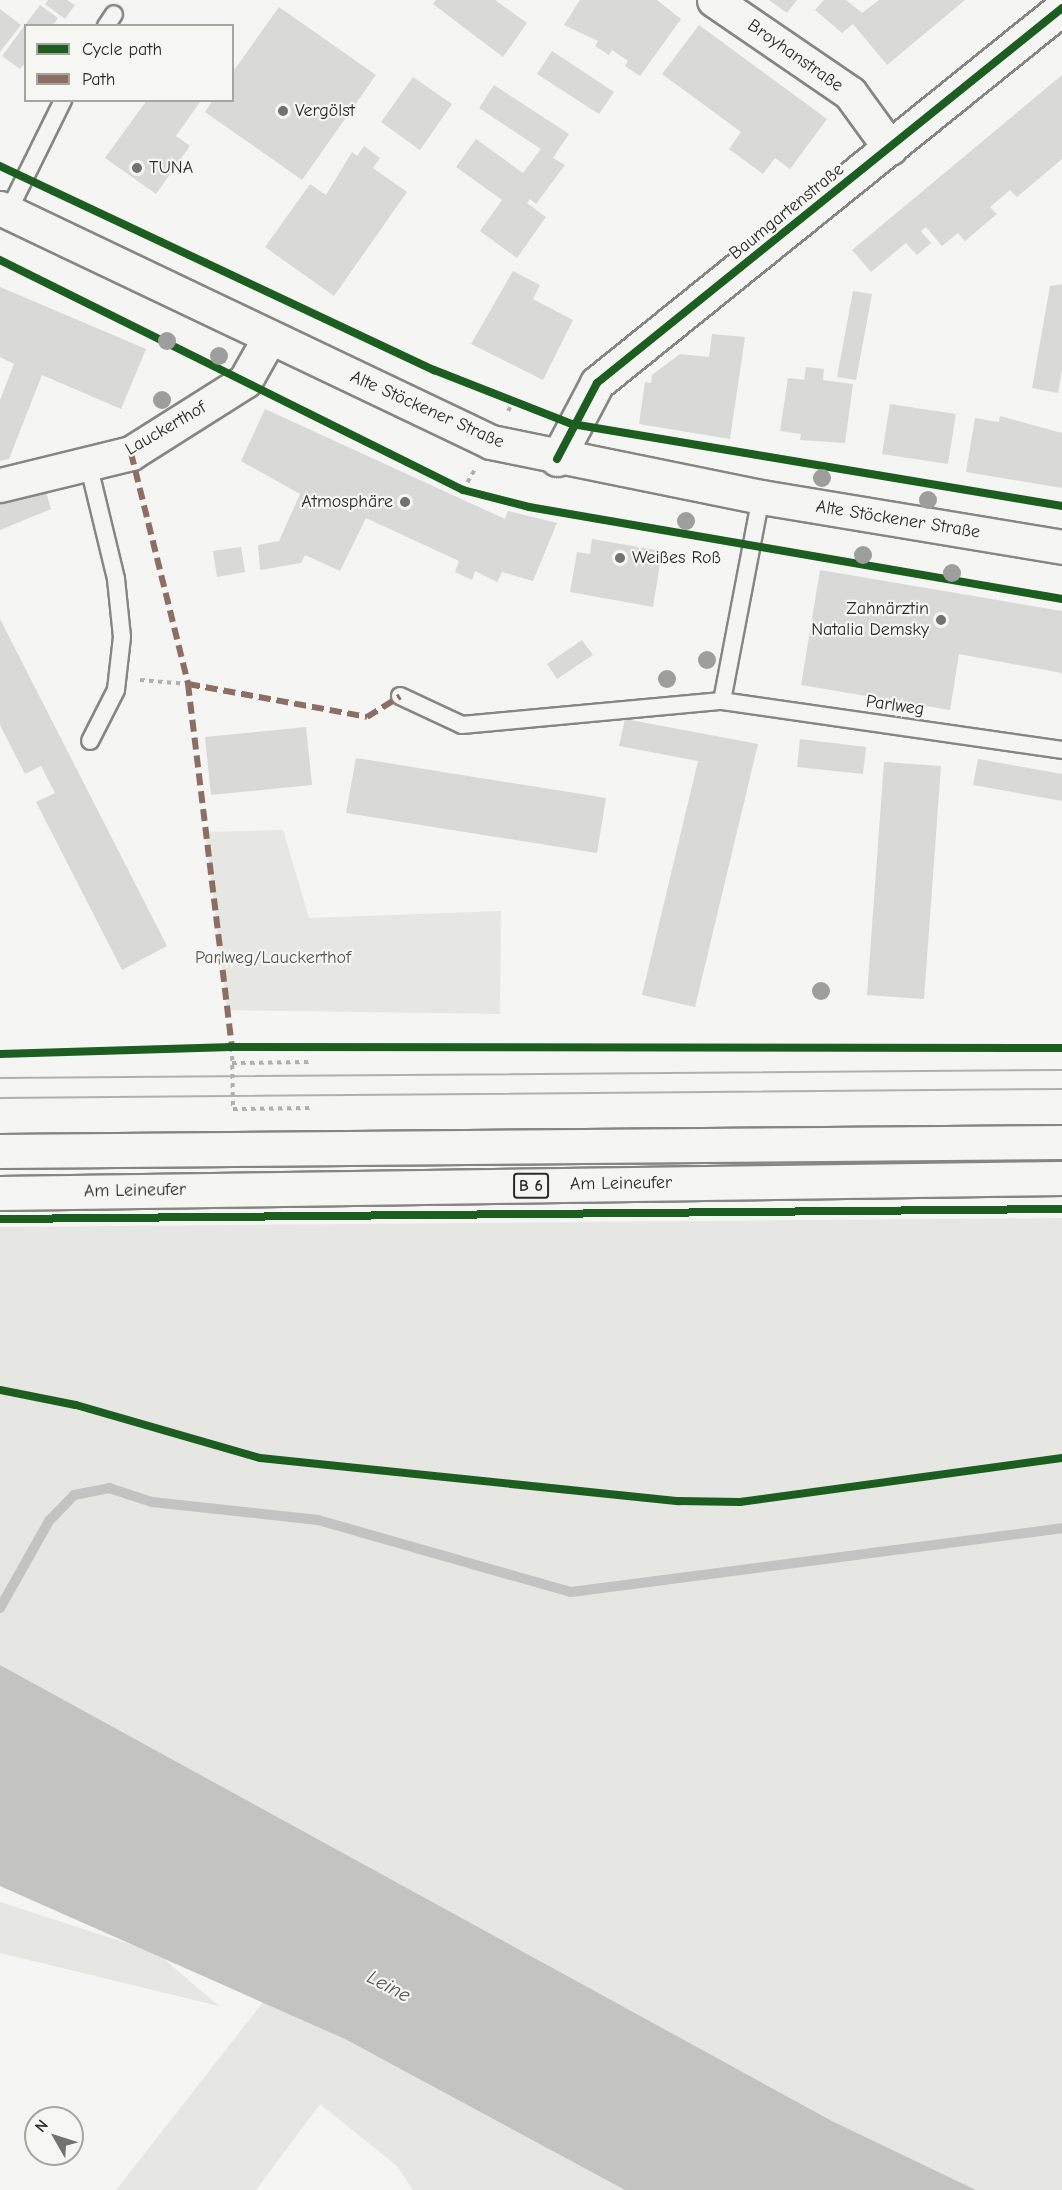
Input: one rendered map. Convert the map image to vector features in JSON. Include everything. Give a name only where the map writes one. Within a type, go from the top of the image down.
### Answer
[{"type":"street","name":"Broyhanstraße","points":[[714,0],[850,93],[890,148]]},
{"type":"street","name":"Baumgartenstraße","points":[[556,459],[597,383],[1062,8]]},
{"type":"street","name":"Alte Stöckener Straße","points":[[4,210],[491,442],[556,459],[761,497],[1062,547]]},
{"type":"street","name":"Lauckerthof","points":[[0,485],[131,453],[245,381],[269,338]]},
{"type":"street","name":"B 6","points":[[0,1151],[1062,1142]]},
{"type":"street","name":"Am Leineufer","points":[[0,1193],[1062,1178]]},
{"type":"lane","points":[[4,210],[62,102]]},
{"type":"lane","points":[[88,463],[121,606],[119,679],[90,741]]},
{"type":"lane","points":[[722,700],[761,497]]},
{"type":"lane","name":"Parlweg","points":[[400,696],[462,725],[722,700],[1062,750]]},
{"type":"path","points":[[119,679],[188,684]]},
{"type":"path","points":[[232,1047],[233,1109],[310,1108]]},
{"type":"path","points":[[232,1063],[310,1062]]},
{"type":"green space","name":"Parlweg/Lauckerthof","points":[[283,830],[309,918],[501,911],[500,1014],[227,1010],[205,832]]},
{"type":"green space","points":[[1062,1218],[1062,2190],[976,2190],[832,2121],[0,1665],[0,1227]]},
{"type":"green space","points":[[0,1902],[157,1953],[219,2006],[0,1953]]},
{"type":"green space","points":[[264,2001],[345,2039],[625,2190],[413,2190],[397,2166],[320,2104],[256,2190],[116,2190]]},
{"type":"water","name":"Leine","points":[[0,1665],[832,2121],[976,2190],[625,2190],[345,2039],[0,1886]]},
{"type":"building","points":[[48,0],[67,0],[75,5],[65,19],[45,4]]},
{"type":"building","points":[[436,0],[495,0],[527,23],[503,57],[433,4]]},
{"type":"building","points":[[580,0],[657,0],[681,19],[640,76],[625,66],[628,61],[612,50],[609,55],[595,46],[598,41],[564,25]]},
{"type":"building","points":[[769,0],[797,0],[787,13]]},
{"type":"building","points":[[824,0],[846,0],[862,13],[879,0],[965,0],[887,65],[853,24],[842,33],[815,10]]},
{"type":"building","points":[[40,5],[58,18],[54,24],[26,24]]},
{"type":"building","points":[[279,7],[376,75],[302,180],[205,112],[212,102],[234,102],[234,70]]},
{"type":"building","points":[[0,9],[21,25],[0,52]]},
{"type":"building","points":[[699,25],[827,119],[790,169],[775,158],[763,174],[729,149],[741,132],[662,74]]},
{"type":"building","points":[[24,26],[24,64],[20,69],[2,56]]},
{"type":"building","points":[[552,51],[614,92],[599,114],[537,74]]},
{"type":"building","points":[[1062,75],[1062,159],[1017,197],[1010,190],[990,207],[997,214],[965,241],[958,233],[942,246],[926,227],[921,231],[931,243],[917,255],[906,243],[871,272],[852,250]]},
{"type":"building","points":[[413,77],[452,104],[420,150],[381,122]]},
{"type":"building","points":[[494,85],[569,134],[553,158],[565,165],[536,204],[530,199],[527,203],[546,217],[517,258],[480,231],[502,200],[456,167],[476,139],[523,173],[541,149],[479,108]]},
{"type":"building","points":[[146,102],[200,102],[176,136],[190,146],[156,194],[105,158]]},
{"type":"building","points":[[364,146],[380,158],[373,168],[407,192],[334,296],[265,247],[310,184],[326,195],[352,152],[357,156]]},
{"type":"building","points":[[513,271],[540,285],[533,299],[573,320],[543,380],[471,344]]},
{"type":"building","points":[[1062,284],[1062,370],[1058,393],[1032,388],[1050,286]]},
{"type":"building","points":[[0,287],[146,349],[121,409],[42,375],[9,459],[0,461],[0,400],[14,364],[0,357]]},
{"type":"building","points":[[853,291],[872,294],[856,380],[837,377]]},
{"type":"building","points":[[712,334],[745,337],[730,439],[639,424],[645,382],[651,383],[652,375],[680,354],[709,357]]},
{"type":"building","points":[[806,367],[824,369],[823,380],[853,384],[845,443],[800,440],[801,434],[780,431],[788,378],[804,380]]},
{"type":"building","points":[[890,404],[956,414],[948,464],[882,454]]},
{"type":"building","points":[[265,409],[505,519],[508,511],[557,523],[533,581],[502,572],[497,582],[475,571],[472,580],[455,572],[459,561],[366,518],[340,571],[305,555],[301,563],[260,570],[258,545],[279,541],[300,494],[241,461]]},
{"type":"building","points":[[1000,416],[1062,433],[1062,488],[966,472],[975,418],[999,422]]},
{"type":"building","points":[[43,482],[51,509],[0,530],[0,501]]},
{"type":"building","points":[[592,539],[662,551],[653,607],[570,592],[577,552],[590,554]]},
{"type":"building","points":[[241,547],[245,572],[217,577],[213,551]]},
{"type":"building","points":[[820,570],[1062,611],[1062,673],[959,654],[950,710],[801,685]]},
{"type":"building","points":[[0,619],[167,946],[122,970],[36,802],[55,793],[41,766],[25,774],[0,725]]},
{"type":"building","points":[[582,640],[593,655],[557,679],[547,664]]},
{"type":"building","points":[[625,719],[758,744],[695,1007],[642,995],[698,761],[619,746]]},
{"type":"building","points":[[306,727],[312,785],[211,795],[205,737]]},
{"type":"building","points":[[800,739],[866,747],[863,774],[797,767]]},
{"type":"building","points":[[356,758],[606,798],[597,853],[346,813]]},
{"type":"building","points":[[978,759],[1062,774],[1062,801],[973,785]]},
{"type":"building","points":[[884,762],[941,766],[924,999],[867,995]]},
{"type":"waterway","points":[[0,1608],[49,1521],[74,1495],[109,1488],[152,1502],[318,1520],[571,1592],[1062,1528]]},
{"type":"tram line","points":[[0,1078],[1062,1070]]},
{"type":"tram line","points":[[0,1098],[1062,1089]]},
{"type":"marked path","points":[[131,453],[188,684],[232,1047]]},
{"type":"marked path","points":[[188,684],[367,717],[400,696]]},
{"type":"cycle path","points":[[557,459],[597,383],[1062,8]]},
{"type":"cycle path","points":[[0,166],[434,370],[572,424],[1062,506]]},
{"type":"cycle path","points":[[0,260],[463,490],[529,507],[1062,599]]},
{"type":"cycle path","points":[[0,1054],[232,1047],[1062,1048]]},
{"type":"cycle path","points":[[0,1219],[1062,1209]]},
{"type":"cycle path","points":[[0,1390],[76,1405],[260,1458],[679,1501],[740,1502],[1062,1458]]},
{"type":"place","name":"Vergölst","points":[[283,111]]},
{"type":"place","name":"TUNA","points":[[137,168]]},
{"type":"place","name":"Atmosphäre","points":[[405,502]]},
{"type":"place","name":"Weißes Roß","points":[[620,558]]},
{"type":"place","name":"Zahnärztin Natalia Demsky","points":[[941,620]]}]
